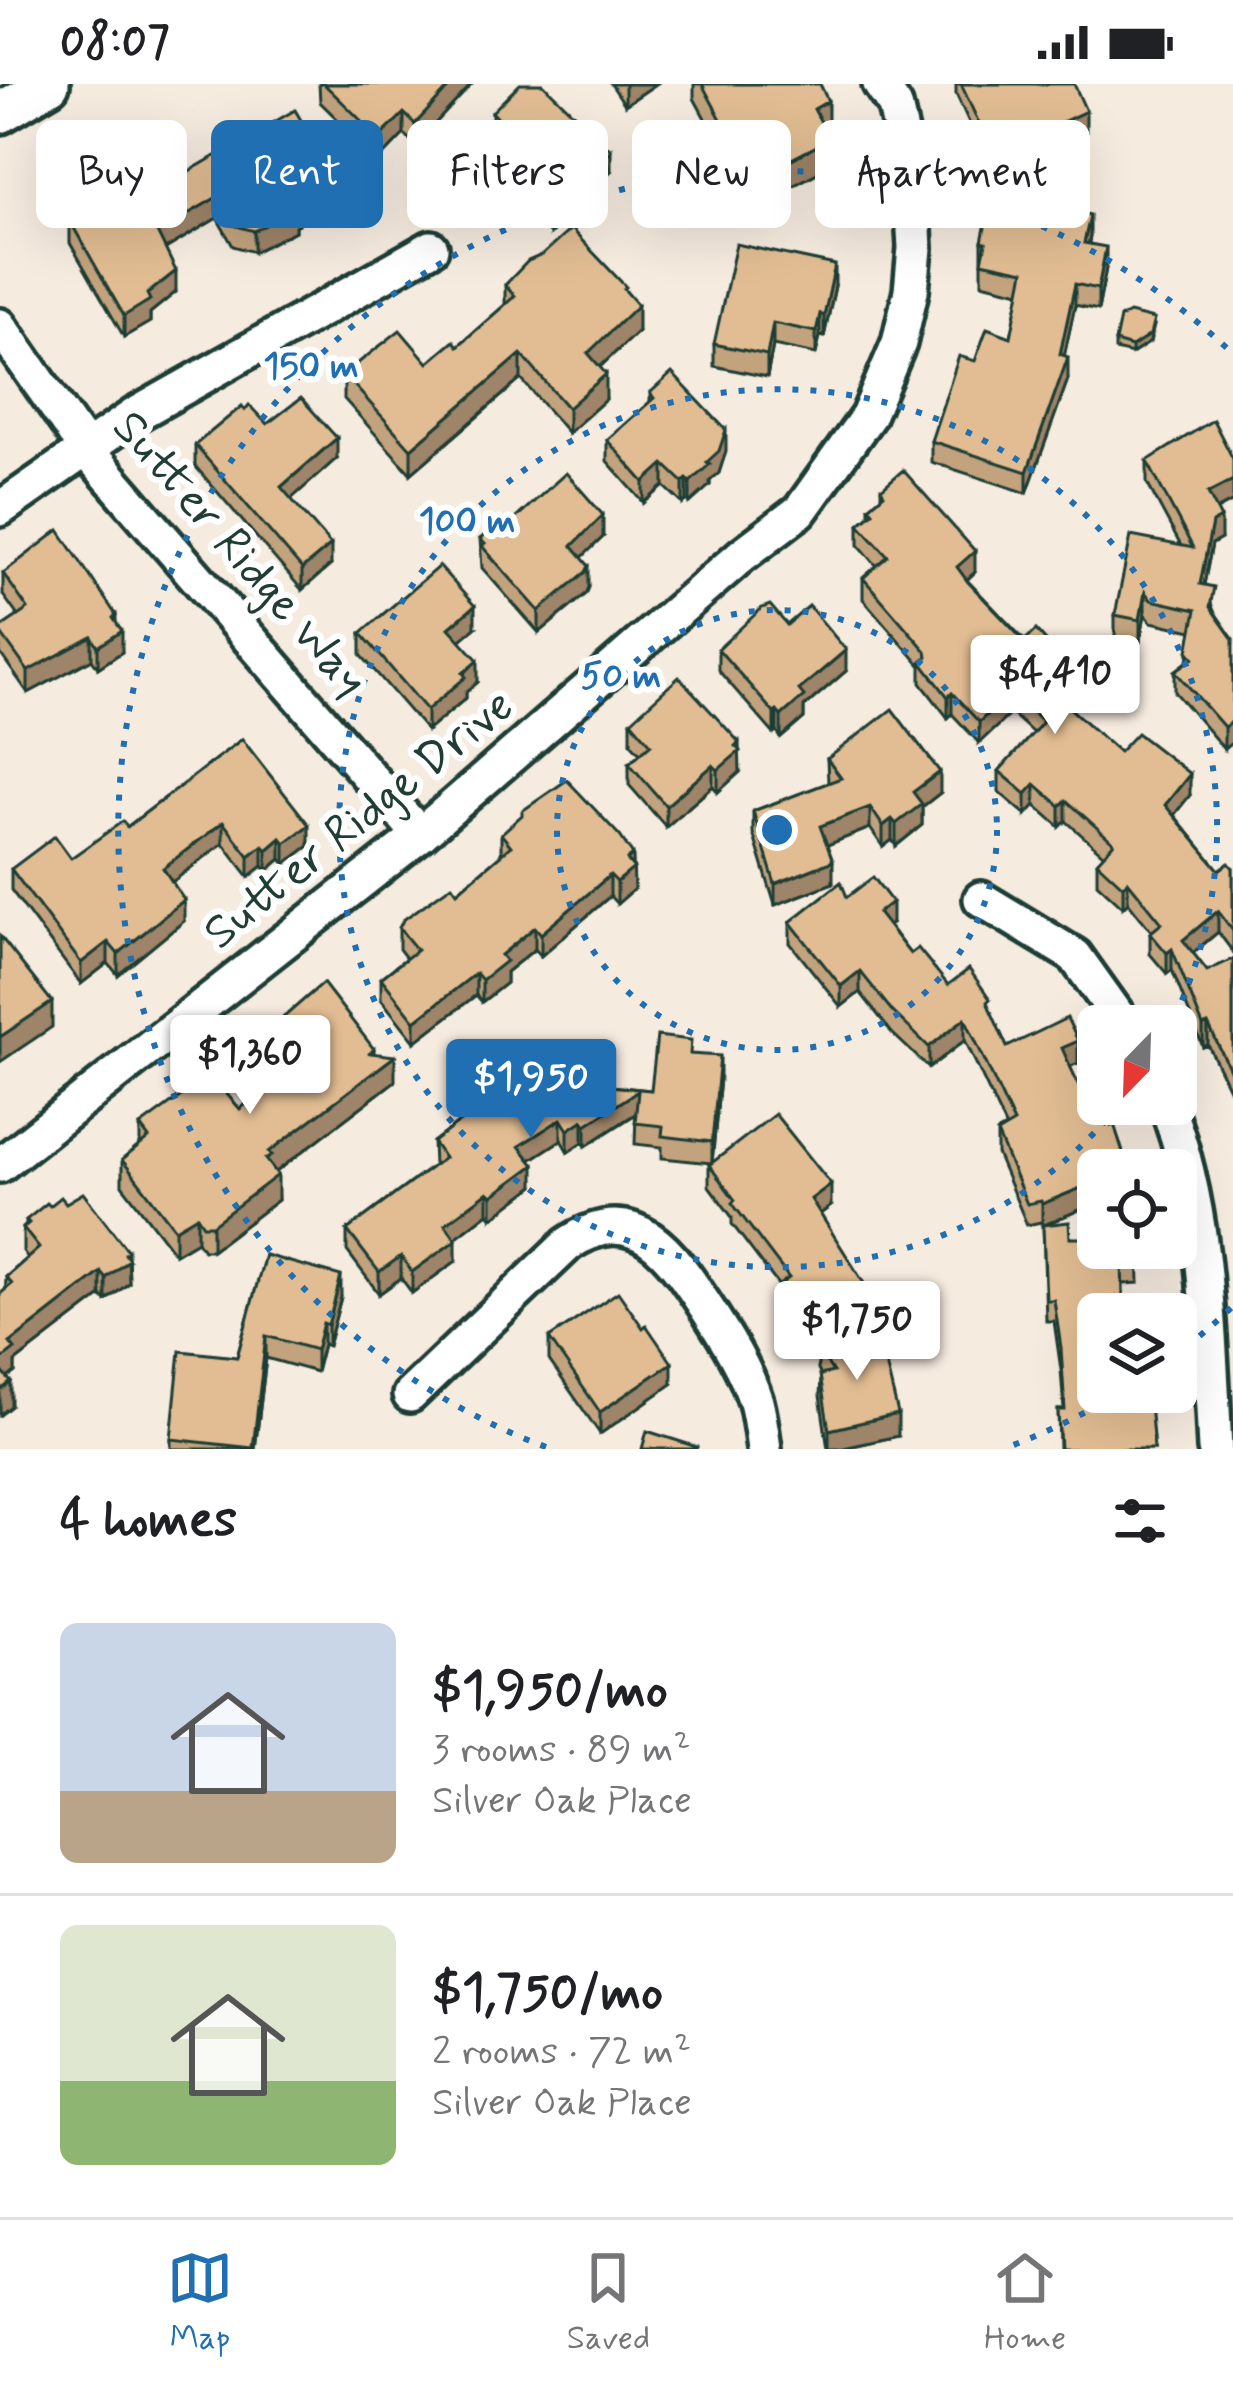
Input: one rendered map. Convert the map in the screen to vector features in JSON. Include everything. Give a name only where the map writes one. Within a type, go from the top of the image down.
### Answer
[{"type":"street","points":[[0,113],[49,84]]},
{"type":"street","name":"Sutter Ridge Drive","points":[[0,1165],[420,835],[742,555],[800,511],[850,446],[899,343],[915,248],[911,176],[895,106],[880,84]]},
{"type":"street","points":[[0,508],[135,415],[430,248]]},
{"type":"street","name":"Sutter Ridge Way","points":[[0,326],[87,451],[420,835]]},
{"type":"street","points":[[981,899],[1075,956],[1110,1005]]},
{"type":"street","points":[[1173,1125],[1197,1229],[1221,1441]]},
{"type":"street","points":[[410,1395],[568,1244],[593,1231],[621,1228],[660,1244],[727,1339],[756,1401],[764,1449]]},
{"type":"building","points":[[324,84],[452,84],[419,120],[404,113],[383,134],[383,120],[361,120]]},
{"type":"building","points":[[520,84],[543,84],[580,120],[500,120],[492,112]]},
{"type":"building","points":[[702,84],[820,84],[828,101],[814,109],[820,120],[815,120],[815,147],[791,159],[791,120],[721,120]]},
{"type":"building","points":[[961,84],[1074,84],[1086,111],[1067,120],[977,120]]},
{"type":"building","points":[[295,110],[301,120],[278,120]]},
{"type":"building","points":[[211,158],[211,200],[187,214],[187,172]]},
{"type":"building","points":[[74,228],[164,228],[157,232],[176,271],[147,294],[150,300],[124,316]]},
{"type":"building","points":[[985,228],[1087,228],[1084,243],[1106,247],[1098,289],[1075,284],[1060,354],[1068,357],[1027,472],[931,441],[959,356],[975,361],[987,328],[1011,337],[1024,271],[982,262],[986,243],[982,242]]},
{"type":"building","points":[[571,229],[638,305],[588,353],[606,374],[568,408],[521,354],[411,449],[344,374],[400,330],[428,363],[454,341],[458,346],[515,296],[505,285],[528,261]]},
{"type":"building","points":[[736,244],[835,265],[816,332],[773,323],[767,355],[714,344]]},
{"type":"building","points":[[1129,313],[1154,319],[1150,335],[1132,347],[1115,342],[1120,318]]},
{"type":"building","points":[[672,373],[726,430],[710,464],[690,482],[683,482],[664,464],[644,482],[607,440],[654,398],[650,393]]},
{"type":"building","points":[[301,398],[337,438],[281,487],[331,545],[302,569],[195,445],[242,406],[245,410],[249,405],[267,424]]},
{"type":"building","points":[[1213,420],[1233,459],[1233,480],[1208,493],[1221,518],[1212,523],[1200,584],[1214,587],[1210,607],[1233,639],[1233,721],[1224,727],[1175,671],[1194,658],[1188,651],[1196,610],[1151,600],[1145,592],[1140,620],[1115,615],[1131,536],[1193,548],[1147,461]]},
{"type":"building","points":[[903,470],[975,551],[957,567],[968,582],[1024,641],[1036,630],[1055,651],[1031,674],[1119,752],[1137,733],[1190,774],[1165,805],[1219,870],[1229,863],[1233,868],[1233,931],[1218,911],[1183,940],[1207,971],[1233,959],[1233,1076],[1208,1024],[1203,1026],[1172,949],[1167,953],[1150,933],[1162,923],[1128,881],[1123,886],[1097,862],[1114,843],[1066,800],[1060,806],[1035,784],[1026,794],[999,771],[1043,722],[1011,692],[979,722],[952,693],[948,697],[921,662],[926,651],[863,578],[888,556],[859,524],[873,512],[869,507],[884,494],[881,489]]},
{"type":"building","points":[[566,473],[603,515],[572,546],[589,566],[586,572],[539,611],[480,539],[503,519],[508,525]]},
{"type":"building","points":[[59,530],[122,631],[98,647],[92,637],[28,671],[0,632],[28,609],[3,573]]},
{"type":"building","points":[[439,566],[475,606],[449,628],[478,660],[463,673],[466,677],[427,710],[361,633]]},
{"type":"building","points":[[770,605],[787,625],[809,606],[846,650],[799,690],[804,696],[781,716],[718,649]]},
{"type":"building","points":[[679,677],[739,742],[735,746],[740,751],[718,770],[713,765],[666,806],[629,763],[651,744],[631,721]]},
{"type":"building","points":[[892,709],[940,772],[913,792],[922,804],[896,824],[892,819],[883,826],[870,807],[820,826],[833,861],[775,884],[753,811],[841,778],[827,759]]},
{"type":"building","points":[[242,739],[309,825],[285,843],[281,838],[249,856],[223,822],[163,868],[184,900],[118,954],[108,942],[81,963],[11,869],[55,836],[71,858],[123,821],[127,827]]},
{"type":"building","points":[[567,780],[620,836],[633,855],[627,860],[634,868],[617,882],[610,875],[541,934],[535,927],[501,955],[506,961],[482,980],[476,973],[415,1021],[381,978],[417,950],[399,928],[403,920],[452,885],[457,892],[511,846],[501,834],[522,811]]},
{"type":"building","points":[[873,877],[892,902],[878,913],[910,954],[918,948],[948,985],[969,969],[990,999],[987,1002],[1007,1047],[1067,1018],[1077,1039],[1062,1048],[1077,1082],[1077,1125],[1114,1125],[1122,1149],[1077,1149],[1077,1190],[1042,1204],[1027,1204],[997,1133],[1014,1123],[965,1018],[929,1047],[860,971],[841,986],[790,922],[841,882],[847,897]]},
{"type":"building","points":[[0,936],[52,1002],[0,1037]]},
{"type":"building","points":[[323,983],[374,1049],[370,1053],[395,1056],[269,1152],[272,1155],[266,1159],[278,1175],[212,1225],[203,1225],[197,1216],[175,1229],[122,1160],[149,1138],[140,1126],[210,1075],[240,1109],[296,1065],[270,1029]]},
{"type":"building","points":[[657,1036],[691,1040],[690,1054],[720,1056],[712,1142],[662,1136],[663,1126],[635,1123],[638,1091],[586,1125],[583,1120],[568,1130],[561,1119],[519,1146],[534,1165],[445,1224],[456,1240],[412,1272],[401,1256],[379,1272],[347,1230],[444,1158],[433,1142],[498,1089],[559,1050],[563,1057],[583,1044],[610,1086],[651,1090]]},
{"type":"building","points":[[775,1114],[831,1184],[811,1199],[870,1293],[808,1332],[779,1285],[789,1278],[709,1165]]},
{"type":"building","points":[[83,1193],[128,1251],[129,1260],[106,1278],[101,1272],[10,1343],[15,1349],[0,1361],[0,1294],[12,1284],[6,1277],[39,1248],[23,1228],[29,1223],[26,1220],[47,1203],[50,1206],[61,1197],[66,1203]]},
{"type":"building","points":[[1069,1222],[1070,1238],[1077,1238],[1077,1269],[1122,1269],[1123,1293],[1077,1293],[1077,1413],[1151,1413],[1154,1449],[1060,1449],[1058,1410],[1065,1410],[1061,1348],[1054,1300],[1046,1300],[1043,1225]]},
{"type":"building","points":[[265,1255],[341,1276],[316,1350],[266,1336],[253,1448],[171,1439],[180,1351],[237,1357]]},
{"type":"building","points":[[618,1292],[672,1363],[600,1412],[549,1338]]},
{"type":"building","points":[[879,1335],[898,1414],[829,1430],[820,1375],[833,1372],[818,1349]]},
{"type":"building","points":[[0,1369],[11,1382],[0,1391]]},
{"type":"building","points":[[647,1431],[697,1447],[642,1449]]}]
